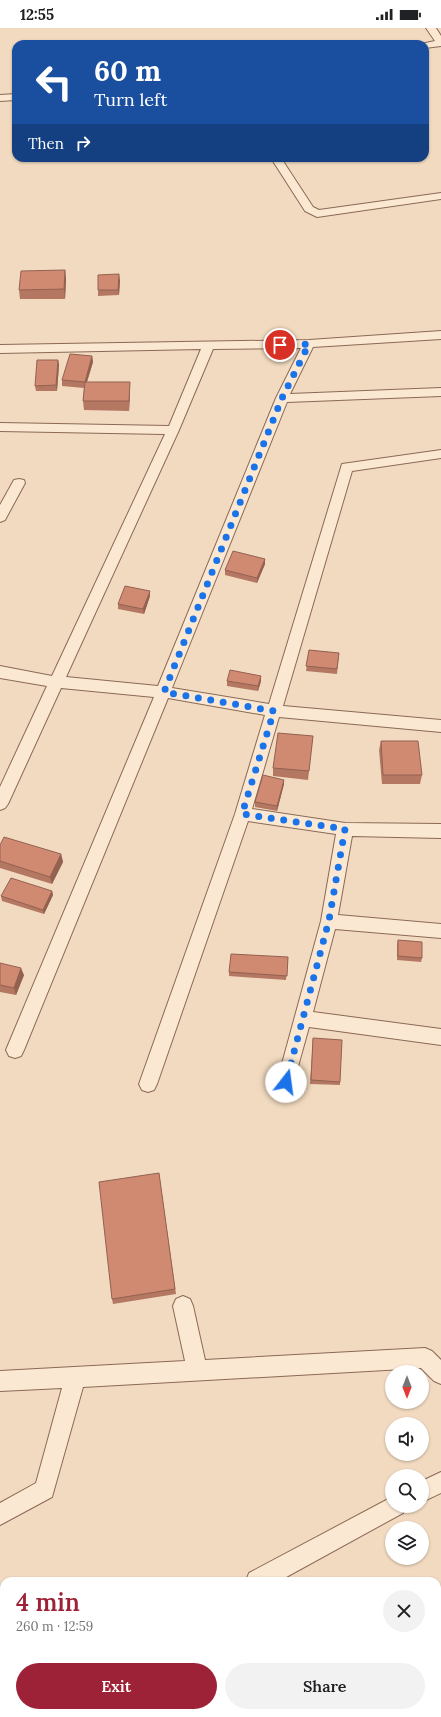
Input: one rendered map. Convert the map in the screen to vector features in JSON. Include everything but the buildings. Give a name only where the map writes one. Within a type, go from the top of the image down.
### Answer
[{"type":"lane","points":[[429,44],[441,43],[431,28]]},
{"type":"lane","points":[[0,98],[12,96]]},
{"type":"lane","points":[[279,162],[309,209],[317,214],[441,196]]},
{"type":"lane","points":[[0,349],[309,344],[441,335]]},
{"type":"lane","points":[[16,1050],[164,692],[282,398],[309,344]]},
{"type":"lane","points":[[0,804],[5,780],[56,682],[173,430],[208,346]]},
{"type":"lane","points":[[282,398],[441,392]]},
{"type":"lane","points":[[0,427],[173,430]]},
{"type":"lane","points":[[148,1084],[242,814],[347,467],[441,454]]},
{"type":"lane","points":[[0,517],[19,483]]},
{"type":"lane","points":[[0,672],[56,682],[164,692],[274,711],[441,726]]},
{"type":"lane","points":[[242,814],[345,829],[441,831]]},
{"type":"lane","points":[[286,1082],[329,920],[345,829]]},
{"type":"lane","points":[[329,920],[441,931]]},
{"type":"lane","points":[[303,1018],[441,1038]]},
{"type":"lane","points":[[183,1306],[197,1371]]},
{"type":"lane","points":[[0,1381],[425,1358],[441,1374]]},
{"type":"lane","points":[[0,1514],[46,1490],[75,1378]]},
{"type":"lane","points":[[429,1488],[441,1482]]},
{"type":"lane","points":[[264,1577],[385,1512]]},
{"type":"route","points":[[280,345],[309,344],[282,398],[164,692],[274,711],[242,814],[345,829],[329,920],[286,1082]]}]
